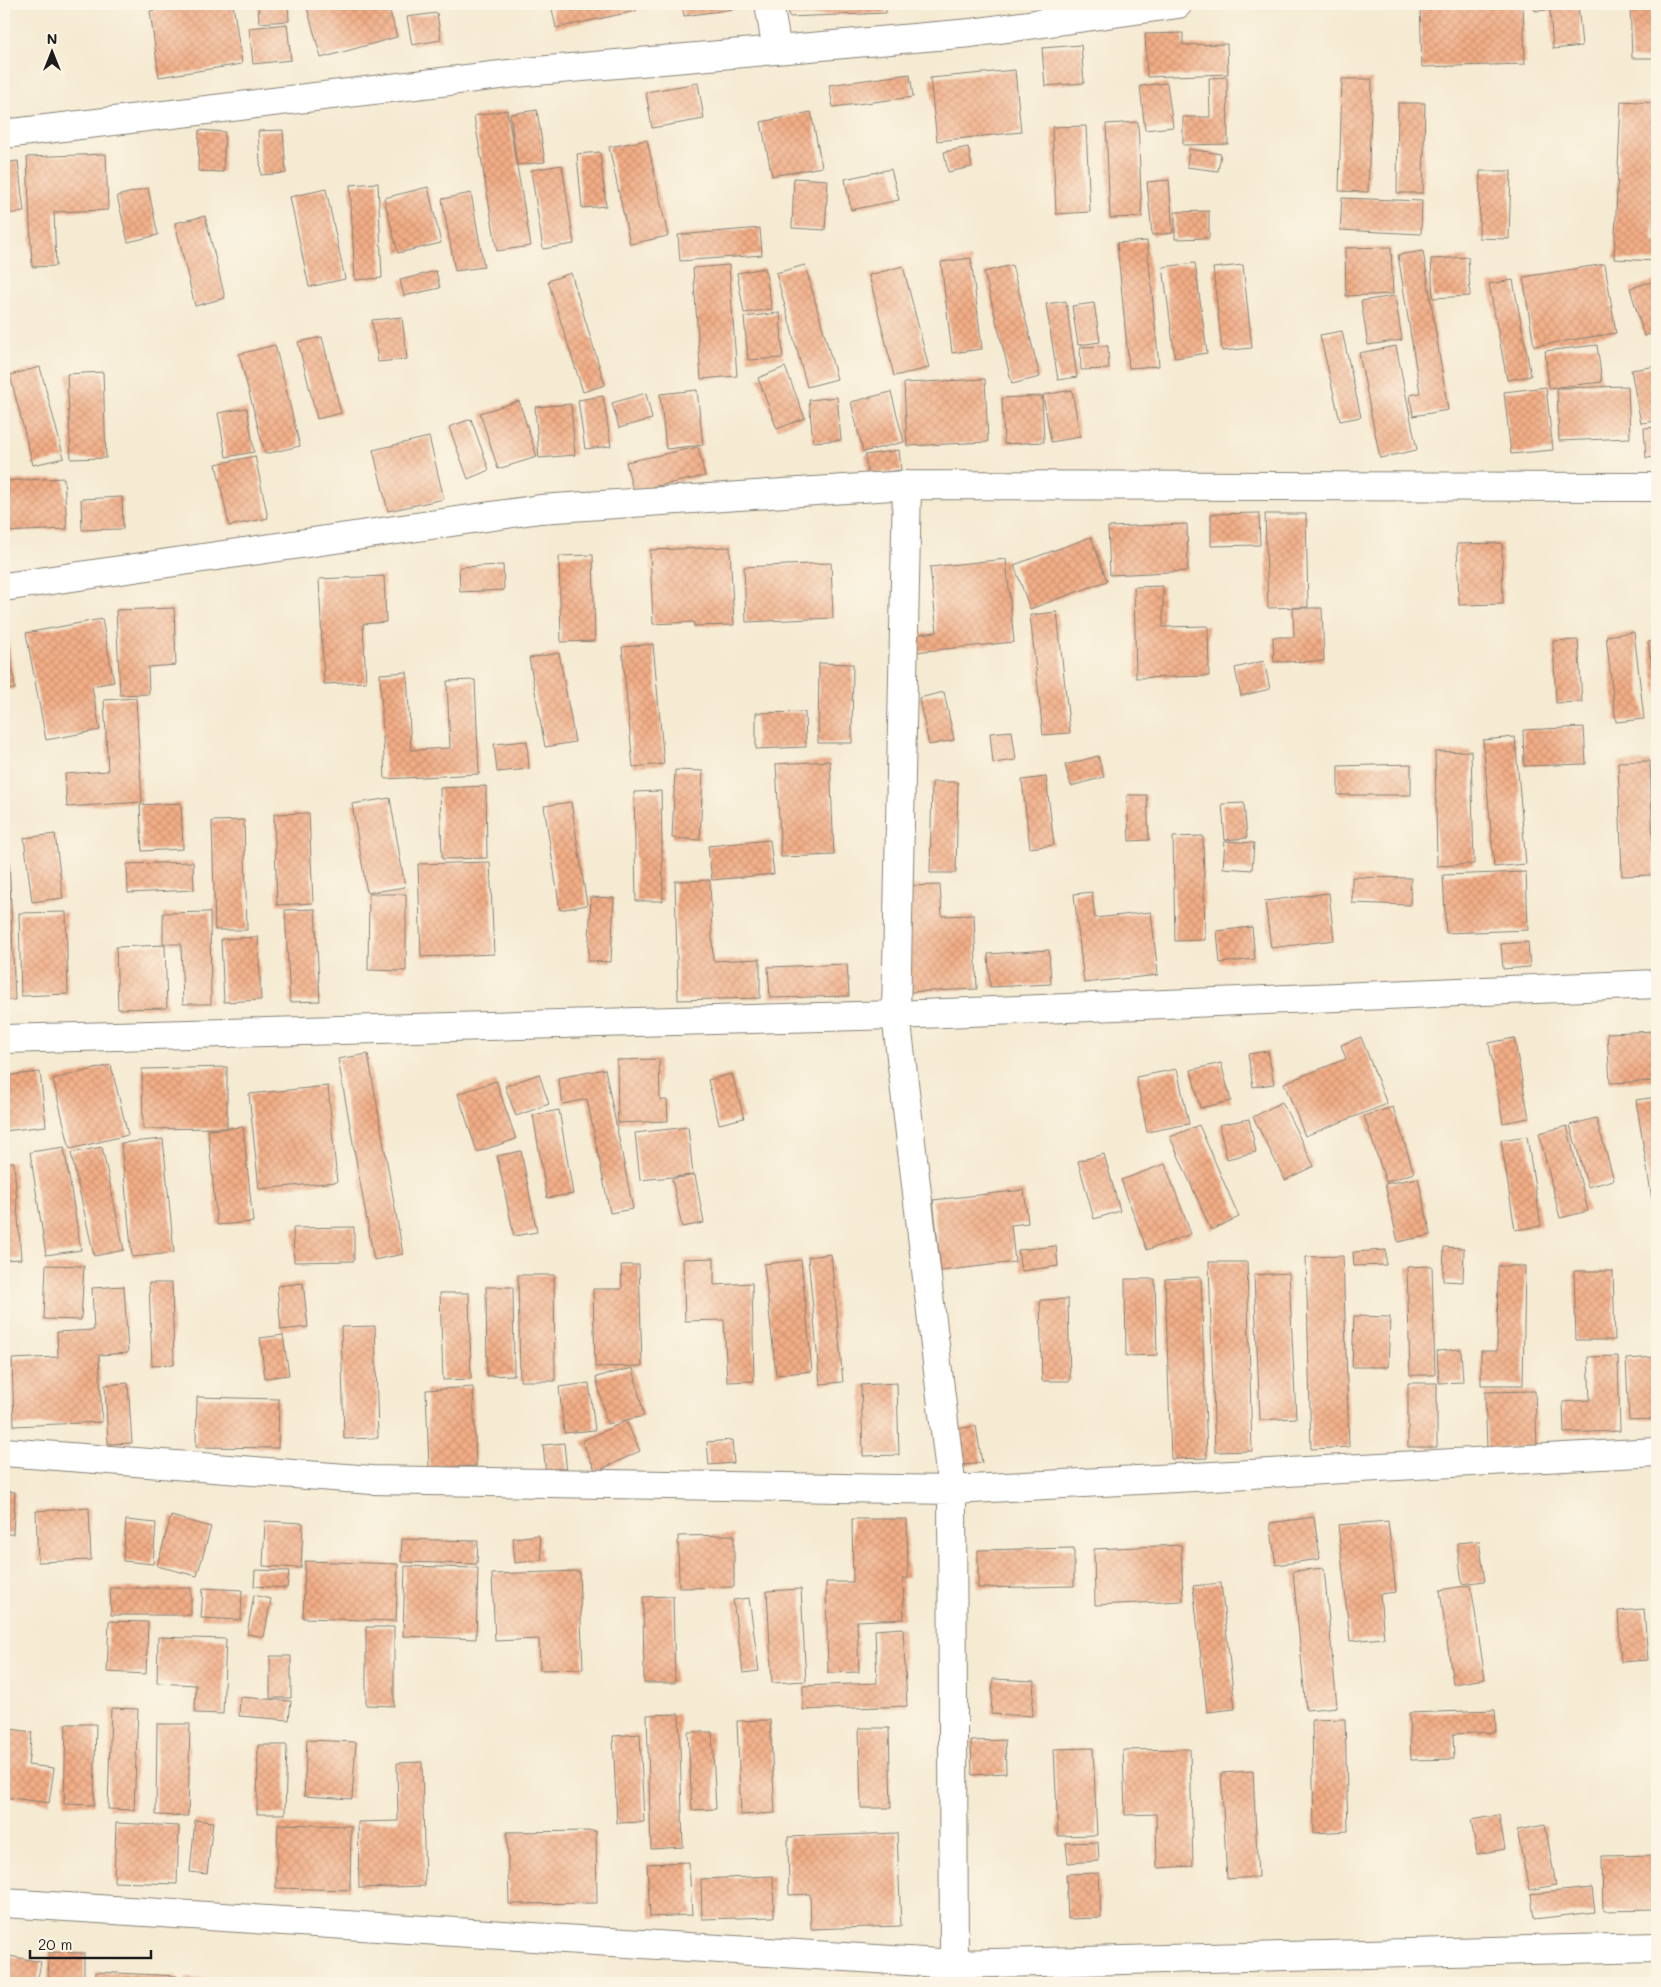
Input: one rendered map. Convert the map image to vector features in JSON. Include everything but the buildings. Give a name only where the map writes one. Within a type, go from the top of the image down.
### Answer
[{"type":"street","points":[[769,4],[777,50]]},
{"type":"street","points":[[4,134],[525,72],[971,34],[1178,4]]},
{"type":"street","points":[[907,485],[896,1015],[952,1490],[953,1973]]},
{"type":"street","points":[[4,587],[540,509],[907,485],[1657,487]]},
{"type":"street","points":[[4,1039],[896,1015],[1657,984]]},
{"type":"street","points":[[4,1452],[372,1480],[952,1490],[1657,1452]]},
{"type":"street","points":[[4,1902],[953,1973],[1657,1947]]}]
